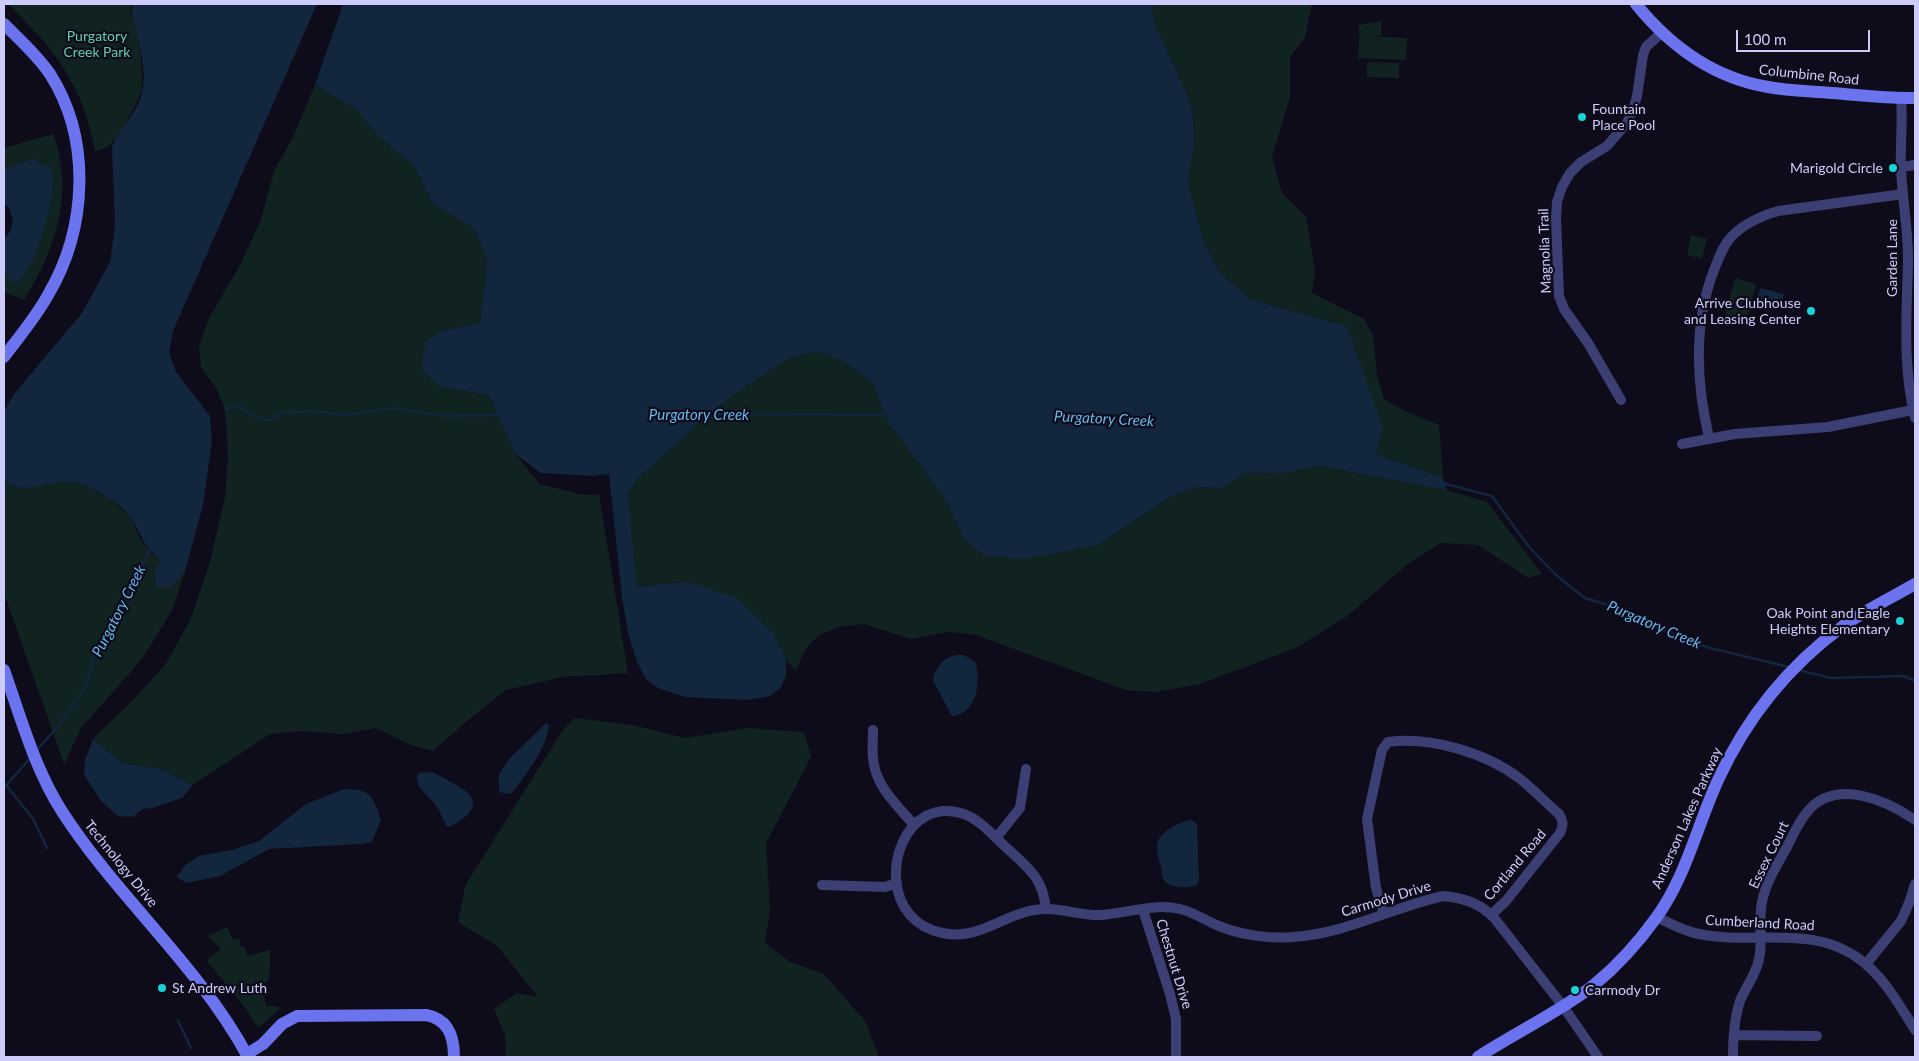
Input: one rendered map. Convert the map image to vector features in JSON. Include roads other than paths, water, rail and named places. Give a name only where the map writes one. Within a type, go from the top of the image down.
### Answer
[{"type":"street","name":"Columbine Road","points":[[1636,4],[1661,33],[1693,58],[1715,70],[1746,82],[1787,90],[1915,98]]},
{"type":"street","points":[[4,24],[41,62],[57,86],[67,108],[73,129],[80,175],[78,211],[62,269],[48,297],[4,357]]},
{"type":"street","name":"Magnolia Trail","points":[[1621,400],[1588,343],[1567,314],[1559,296],[1557,202],[1562,187],[1570,173],[1581,162],[1607,146],[1627,123],[1634,110],[1642,54],[1646,47],[1661,33]]},
{"type":"street","name":"Garden Lane","points":[[1901,98],[1901,167],[1908,258],[1905,329],[1914,414]]},
{"type":"street","points":[[1901,167],[1915,165]]},
{"type":"street","points":[[1709,438],[1701,399],[1698,370],[1702,313],[1708,284],[1722,250],[1732,236],[1761,216],[1778,211],[1903,194]]},
{"type":"street","points":[[1682,444],[1735,434],[1828,427],[1914,414]]},
{"type":"street","name":"Anderson Lakes Parkway","points":[[1478,1057],[1505,1039],[1563,1006],[1593,985],[1615,966],[1657,917],[1685,865],[1718,780],[1745,730],[1773,690],[1810,654],[1844,626],[1915,584]]},
{"type":"street","name":"Technology Drive","points":[[4,670],[31,746],[53,797],[75,831],[216,1006],[236,1034],[248,1056]]},
{"type":"street","points":[[873,730],[873,759],[877,775],[884,790],[914,824]]},
{"type":"street","name":"Cortland Road","points":[[1384,913],[1376,888],[1367,819],[1382,750],[1388,742],[1394,741],[1441,745],[1493,762],[1520,779],[1562,820],[1563,827],[1560,833],[1506,901],[1491,915]]},
{"type":"street","points":[[996,838],[1020,808],[1026,769]]},
{"type":"street","name":"Essex Court","points":[[1733,1057],[1736,1017],[1741,1000],[1756,970],[1759,958],[1762,903],[1767,886],[1803,816],[1817,802],[1838,794],[1861,795],[1881,802],[1915,820]]},
{"type":"street","points":[[938,812],[966,815],[977,822],[1036,876],[1045,897],[1046,909],[1024,912],[978,931],[951,934],[925,928],[915,921],[907,911],[900,900],[897,884],[900,847],[906,834],[914,824],[926,816],[938,812]]},
{"type":"street","points":[[822,885],[885,887],[897,884]]},
{"type":"street","points":[[1866,964],[1901,921],[1915,884]]},
{"type":"street","name":"Carmody Drive","points":[[1046,909],[1084,915],[1101,915],[1166,907],[1182,909],[1219,926],[1241,933],[1265,937],[1292,938],[1335,930],[1384,913],[1443,896],[1457,897],[1471,901],[1484,908],[1491,915],[1563,1006],[1598,1057]]},
{"type":"street","name":"Chestnut Drive","points":[[1143,910],[1170,994],[1176,1019],[1176,1057]]},
{"type":"street","name":"Cumberland Road","points":[[1657,917],[1670,924],[1700,934],[1803,938],[1823,941],[1841,948],[1866,964],[1889,990],[1915,1030]]},
{"type":"street","points":[[248,1056],[263,1044],[282,1024],[297,1016],[426,1015],[441,1020],[446,1026],[453,1039],[454,1057]]},
{"type":"street","points":[[1734,1035],[1817,1036]]},
{"type":"water","points":[[133,4],[317,4],[173,331],[169,353],[176,372],[210,416],[212,441],[203,505],[185,571],[171,587],[161,588],[156,586],[154,571],[162,560],[147,546],[127,513],[110,498],[90,487],[75,482],[20,488],[11,485],[4,479],[4,411],[14,394],[82,313],[110,262],[115,226],[112,147],[137,107],[144,79],[143,65],[132,16]]},
{"type":"water","points":[[343,4],[1152,4],[1154,22],[1191,103],[1195,137],[1188,182],[1203,239],[1220,273],[1252,300],[1347,326],[1383,428],[1376,454],[1443,478],[1447,490],[1319,466],[1281,474],[1246,473],[1222,488],[1196,487],[1170,497],[1098,545],[1025,559],[985,556],[963,538],[946,500],[888,422],[872,383],[845,362],[820,352],[791,357],[746,386],[704,417],[689,433],[638,478],[628,495],[637,587],[687,582],[735,597],[774,634],[786,659],[786,675],[781,688],[770,696],[747,700],[685,697],[658,688],[646,679],[637,662],[628,633],[622,597],[609,474],[593,476],[541,473],[515,454],[489,395],[440,387],[422,370],[425,343],[439,332],[480,323],[487,260],[474,228],[433,204],[414,166],[378,135],[356,109],[315,85]]},
{"type":"water","points":[[35,158],[39,164],[45,166],[49,164],[53,174],[52,197],[44,230],[32,262],[19,280],[12,283],[4,270],[4,240],[11,230],[13,219],[9,208],[4,203],[4,170]]},
{"type":"water","points":[[1760,288],[1784,294],[1780,307],[1757,301]]},
{"type":"water","points":[[957,655],[964,655],[976,663],[978,679],[973,702],[962,713],[954,716],[951,715],[933,680],[941,663]]},
{"type":"water","points":[[546,723],[549,725],[544,744],[530,769],[512,793],[505,794],[499,791],[499,774],[509,759]]},
{"type":"water","points":[[93,739],[122,763],[161,769],[193,785],[182,798],[152,808],[142,809],[133,817],[118,816],[101,801],[84,775],[85,760]]},
{"type":"water","points":[[432,772],[463,789],[470,795],[473,802],[472,810],[450,827],[446,826],[437,807],[421,789],[417,781],[419,773]]},
{"type":"water","points":[[344,789],[366,792],[373,799],[381,820],[372,842],[269,849],[220,876],[186,883],[177,877],[185,865],[199,856],[232,850],[259,841],[306,804]]},
{"type":"water","points":[[1190,820],[1197,825],[1199,880],[1198,884],[1191,887],[1175,886],[1166,883],[1163,879],[1157,853],[1158,842],[1160,837],[1169,829]]},
{"type":"waterway","name":"Purgatory Creek","points":[[225,409],[237,407],[255,417],[270,420],[283,412],[309,411],[346,415],[393,408],[444,416],[502,415]]},
{"type":"waterway","name":"Purgatory Creek","points":[[705,414],[887,415]]},
{"type":"waterway","name":"Purgatory Creek","points":[[1442,483],[1492,496],[1529,547],[1557,576],[1585,598],[1625,610],[1680,638],[1710,648],[1789,667]]},
{"type":"waterway","name":"Purgatory Creek","points":[[36,751],[55,730],[84,690],[96,651],[110,630],[150,549]]},
{"type":"waterway","name":"Purgatory Creek","points":[[1799,670],[1830,678],[1904,676],[1915,681]]},
{"type":"waterway","name":"Purgatory Creek","points":[[4,788],[31,757]]},
{"type":"waterway","points":[[6,785],[33,819],[47,848]]},
{"type":"waterway","points":[[178,1021],[191,1048]]},
{"type":"place","name":"Fountain Place Pool","points":[[1582,117]]},
{"type":"place","name":"Marigold Circle","points":[[1893,168]]},
{"type":"place","name":"Arrive Clubhouse and Leasing Center","points":[[1811,311]]},
{"type":"place","name":"Oak Point and Eagle Heights Elementary","points":[[1900,621]]},
{"type":"place","name":"St Andrew Luth","points":[[162,988]]},
{"type":"place","name":"Carmody Dr","points":[[1575,990]]},
{"type":"park label","name":"Purgatory Creek Park","points":[[97,44]]}]
